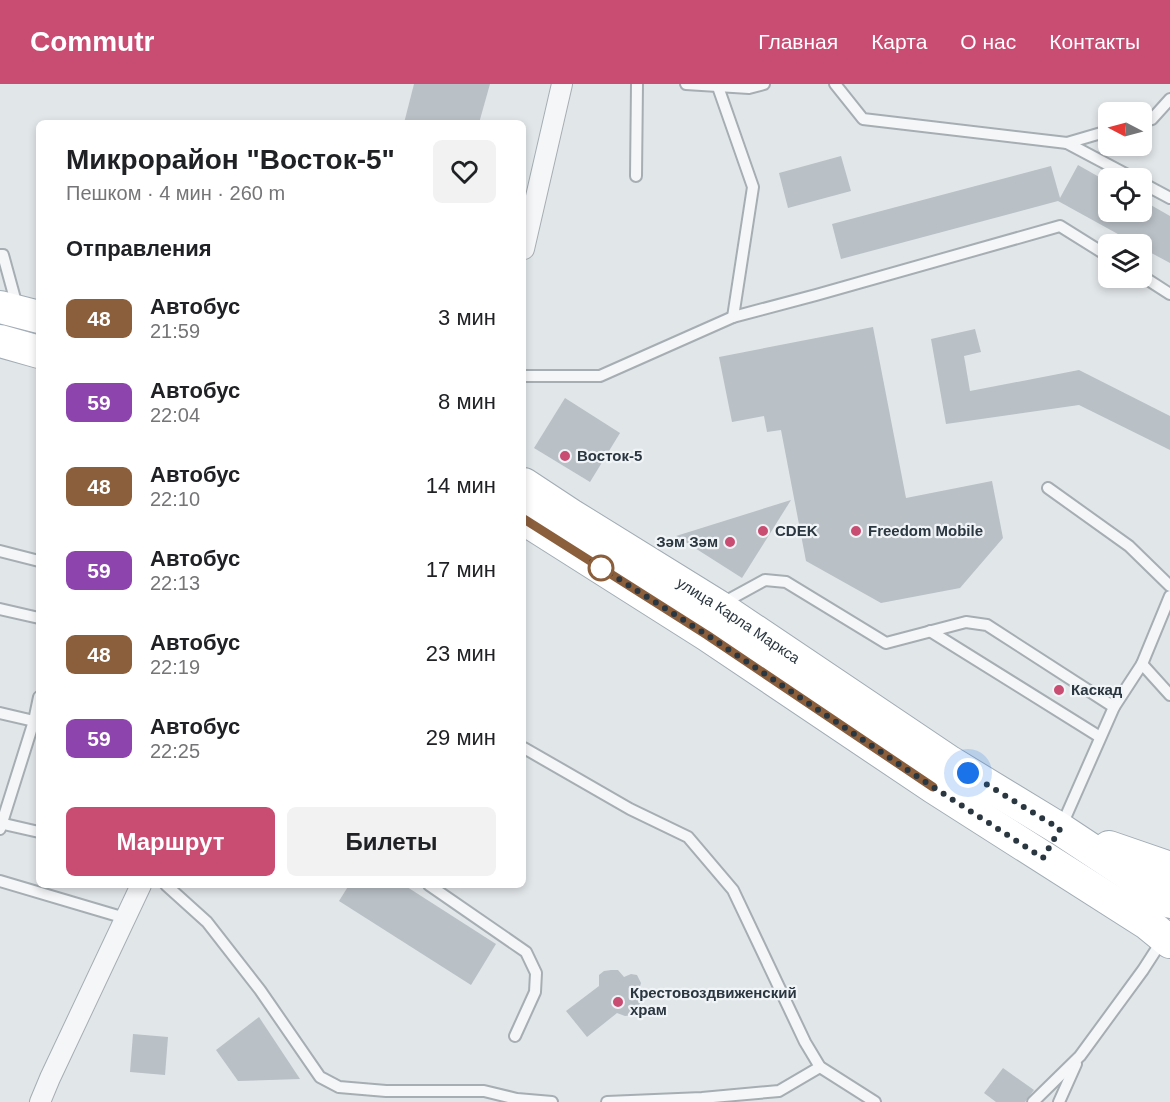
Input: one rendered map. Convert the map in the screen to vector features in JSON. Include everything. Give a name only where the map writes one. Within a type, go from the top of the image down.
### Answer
[{"type":"main road","points":[[0,341],[36,351]]},
{"type":"main road","name":"улица Карла Маркса","points":[[526,485],[718,606],[950,762],[1052,843]]},
{"type":"main road","name":"улица Карла Маркса","points":[[526,520],[707,635],[933,787],[1052,843]]},
{"type":"main road","points":[[1052,843],[1170,868]]},
{"type":"main road","points":[[1052,843],[1170,902]]},
{"type":"main road","points":[[1052,843],[1167,940]]},
{"type":"street","points":[[526,240],[562,84]]},
{"type":"street","points":[[40,1102],[140,888]]},
{"type":"lane","points":[[636,176],[637,84]]},
{"type":"lane","points":[[686,84],[749,88],[764,84]]},
{"type":"lane","points":[[835,84],[863,119],[1067,143],[1114,168]]},
{"type":"lane","points":[[717,85],[753,187],[733,317]]},
{"type":"lane","points":[[1152,119],[1170,99]]},
{"type":"lane","points":[[1067,143],[1098,134]]},
{"type":"lane","points":[[1152,188],[1170,198]]},
{"type":"lane","points":[[526,376],[600,376],[733,317],[1060,226],[1098,250]]},
{"type":"lane","points":[[0,255],[3,255],[19,312]]},
{"type":"lane","points":[[1152,282],[1170,294]]},
{"type":"lane","points":[[1048,488],[1129,546],[1170,586]]},
{"type":"lane","points":[[0,551],[36,560]]},
{"type":"lane","points":[[718,606],[765,580],[786,582],[886,643],[966,622],[987,625],[1114,707]]},
{"type":"lane","points":[[1052,843],[1114,707],[1142,664],[1170,596]]},
{"type":"lane","points":[[0,609],[36,617]]},
{"type":"lane","points":[[930,632],[1100,737]]},
{"type":"lane","points":[[1142,664],[1170,695]]},
{"type":"lane","points":[[36,711],[1,825],[36,831]]},
{"type":"lane","points":[[0,713],[34,721]]},
{"type":"lane","points":[[526,749],[630,809],[688,837],[733,890],[805,1042],[820,1067],[875,1102]]},
{"type":"lane","points":[[0,881],[125,918]]},
{"type":"lane","points":[[169,888],[207,922],[260,990],[320,1077],[339,1087],[386,1091],[484,1091],[517,1100],[552,1102]]},
{"type":"lane","points":[[433,888],[526,952],[536,974],[535,992],[515,1036]]},
{"type":"lane","points":[[1033,1102],[1080,1056],[1167,940]]},
{"type":"lane","points":[[1059,1102],[1080,1056]]},
{"type":"lane","points":[[607,1102],[702,1098],[779,1091],[820,1067]]},
{"type":"building","points":[[414,84],[490,84],[480,120],[405,120]]},
{"type":"building","points":[[841,156],[851,191],[788,208],[779,173]]},
{"type":"building","points":[[1078,165],[1098,176],[1098,222],[1152,222],[1152,206],[1170,216],[1170,263],[1152,253],[1152,234],[1118,234],[1058,201],[841,259],[832,224],[1051,166],[1060,198]]},
{"type":"building","points":[[873,327],[906,498],[992,481],[1003,538],[960,588],[881,603],[806,561],[781,430],[767,432],[764,416],[732,422],[719,357]]},
{"type":"building","points":[[975,329],[981,352],[964,356],[970,391],[1079,370],[1170,416],[1170,450],[1079,405],[946,424],[931,339]]},
{"type":"building","points":[[565,398],[620,433],[590,482],[534,448]]},
{"type":"building","points":[[791,500],[742,578],[676,536]]},
{"type":"building","points":[[347,888],[409,888],[496,944],[471,985],[339,901]]},
{"type":"building","points":[[618,970],[624,977],[631,974],[637,975],[641,983],[636,994],[640,1003],[633,1015],[625,1016],[617,1013],[587,1037],[566,1011],[599,986],[599,975]]},
{"type":"building","points":[[259,1017],[300,1079],[238,1081],[216,1050]]},
{"type":"building","points":[[133,1034],[168,1037],[165,1075],[130,1072]]},
{"type":"building","points":[[1003,1068],[1034,1090],[1025,1102],[996,1102],[984,1093]]},
{"type":"bus line","name":"48","points":[[526,520],[707,635],[933,787]]},
{"type":"place","name":"Восток-5","points":[[565,456]]},
{"type":"place","name":"CDEK","points":[[763,531]]},
{"type":"place","name":"Freedom Mobile","points":[[856,531]]},
{"type":"place","name":"Зәм Зәм","points":[[730,542]]},
{"type":"place","name":"Каскад","points":[[1059,690]]},
{"type":"place","name":"Крестовоздвиженский храм","points":[[618,1002]]},
{"type":"route","points":[[601,568],[592,562],[707,635],[1043,858],[1060,829],[968,773]]}]
